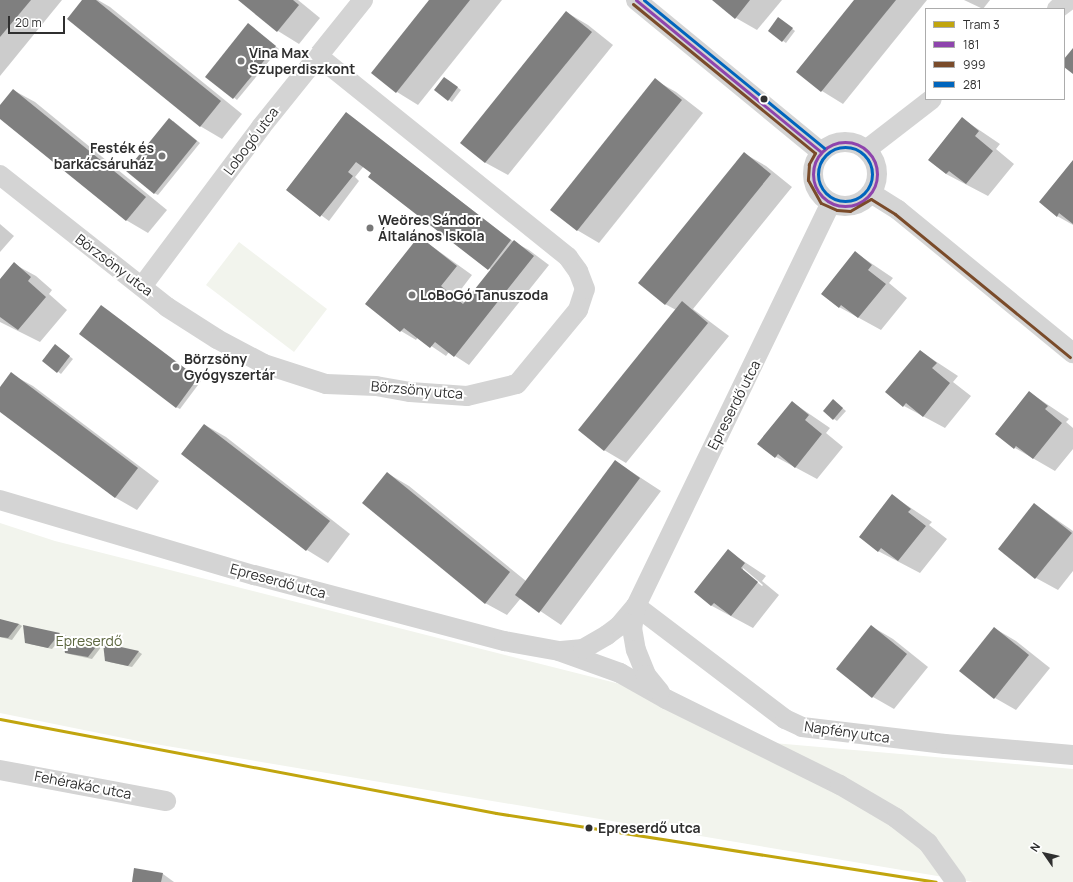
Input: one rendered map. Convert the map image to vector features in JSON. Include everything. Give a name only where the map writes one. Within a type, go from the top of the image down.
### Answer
[{"type":"street","name":"Lobogó utca","points":[[143,285],[318,56],[363,0]]},
{"type":"street","points":[[636,0],[821,152]]},
{"type":"street","points":[[1058,8],[1069,0]]},
{"type":"street","name":"Börzsöny utca","points":[[0,175],[112,265],[143,285],[167,307],[217,339],[264,364],[292,375],[326,384],[376,386],[410,392],[467,396],[517,384],[578,310],[585,289],[578,270],[568,257],[318,56]]},
{"type":"street","points":[[866,150],[931,100]]},
{"type":"street","points":[[842,142],[857,145],[866,150],[873,159],[876,170],[871,193],[849,206],[831,203],[818,192],[813,179],[814,165],[821,152],[830,146],[842,142]]},
{"type":"street","points":[[871,193],[898,210],[1073,353]]},
{"type":"street","name":"Epreserdő utca","points":[[559,651],[583,649],[589,646],[619,626],[636,606],[831,203]]},
{"type":"street","name":"Epreserdő utca","points":[[0,500],[254,575],[504,641],[559,651],[620,673],[666,698],[840,786],[896,818],[931,847],[956,882]]},
{"type":"street","name":"Epreserdő utca","points":[[636,606],[632,628],[636,650],[646,675],[666,698]]},
{"type":"street","name":"Napfény utca","points":[[636,606],[694,652],[798,726],[811,730],[1073,756]]},
{"type":"street","name":"Fehérakác utca","points":[[0,770],[166,801]]},
{"type":"green space","points":[[239,242],[327,309],[294,352],[206,285]]},
{"type":"green space","name":"Epreserdő","points":[[0,523],[55,541],[620,684],[728,739],[1073,769],[1073,882],[973,882],[143,742],[0,713]]},
{"type":"building","points":[[0,0],[31,0],[0,37]]},
{"type":"building","points":[[82,0],[96,0],[221,101],[200,127],[67,19]]},
{"type":"building","points":[[238,0],[293,0],[299,5],[277,32]]},
{"type":"building","points":[[429,0],[470,0],[396,93],[371,73]]},
{"type":"building","points":[[712,0],[750,0],[735,19]]},
{"type":"building","points":[[854,0],[896,0],[821,92],[796,72]]},
{"type":"building","points":[[566,11],[592,32],[485,163],[460,143]]},
{"type":"building","points":[[778,17],[793,28],[782,42],[768,31]]},
{"type":"building","name":"Vina Max Szuperdiszkont","points":[[248,23],[276,46],[233,99],[205,77]]},
{"type":"building","points":[[1073,48],[1073,74],[1065,68],[1065,58]]},
{"type":"building","points":[[444,77],[458,87],[448,101],[434,90]]},
{"type":"building","points":[[655,78],[682,100],[577,231],[550,210]]},
{"type":"building","points":[[13,89],[146,197],[126,221],[0,119],[0,105]]},
{"type":"building","points":[[346,112],[511,240],[488,270],[368,177],[371,173],[356,162],[348,172],[353,176],[320,217],[286,190]]},
{"type":"building","points":[[962,117],[979,131],[975,136],[993,151],[966,184],[949,171],[946,174],[928,160]]},
{"type":"building","name":"Festék és barkácsáruház","points":[[169,118],[197,141],[154,194],[126,171]]},
{"type":"building","points":[[744,152],[771,174],[665,305],[638,283]]},
{"type":"building","points":[[1073,160],[1073,224],[1059,213],[1057,217],[1039,202]]},
{"type":"building","name":"LoBoGó Tanuszoda","points":[[419,236],[457,266],[441,286],[463,304],[514,240],[534,256],[454,357],[435,342],[430,348],[404,328],[400,332],[365,304]]},
{"type":"building","points":[[855,251],[872,265],[868,270],[886,284],[858,318],[841,305],[839,308],[821,294]]},
{"type":"building","points":[[14,262],[31,277],[28,281],[46,297],[18,330],[0,317],[0,279]]},
{"type":"building","points":[[682,301],[708,323],[604,451],[578,430]]},
{"type":"building","points":[[101,305],[198,378],[176,408],[79,334]]},
{"type":"building","points":[[55,344],[70,356],[57,373],[42,361]]},
{"type":"building","points":[[920,350],[937,363],[932,368],[950,383],[923,417],[906,403],[903,407],[885,392]]},
{"type":"building","points":[[11,372],[138,468],[115,498],[0,412],[0,387]]},
{"type":"building","points":[[1029,391],[1048,406],[1045,409],[1062,423],[1033,459],[1016,446],[1014,449],[995,434]]},
{"type":"building","points":[[833,399],[843,408],[833,420],[823,411]]},
{"type":"building","points":[[792,401],[809,415],[805,420],[822,434],[795,468],[778,454],[775,458],[757,444]]},
{"type":"building","points":[[204,424],[330,521],[306,551],[181,454]]},
{"type":"building","points":[[615,460],[640,478],[539,613],[515,595]]},
{"type":"building","points":[[387,472],[510,572],[485,604],[362,503]]},
{"type":"building","points":[[892,494],[911,509],[908,512],[926,526],[898,561],[881,548],[878,552],[859,537]]},
{"type":"building","points":[[1034,503],[1072,533],[1035,579],[998,549]]},
{"type":"building","points":[[728,549],[745,563],[741,568],[758,582],[731,616],[714,603],[711,606],[694,592]]},
{"type":"building","points":[[0,619],[19,624],[8,638],[0,637]]},
{"type":"building","points":[[23,625],[60,633],[48,648],[25,643]]},
{"type":"building","points":[[871,625],[907,654],[872,698],[836,669]]},
{"type":"building","points":[[994,627],[1029,655],[994,699],[959,671]]},
{"type":"building","points":[[62,635],[99,643],[88,657],[65,653]]},
{"type":"building","points":[[103,643],[139,651],[128,666],[105,661]]},
{"type":"building","points":[[134,868],[163,873],[161,882],[132,882]]},
{"type":"tram line","name":"3","points":[[0,719],[496,813],[936,882]]},
{"type":"transit line","name":"181","points":[[636,0],[821,152]]},
{"type":"transit line","name":"281","points":[[644,0],[824,148]]},
{"type":"transit line","name":"999","points":[[633,4],[815,153],[809,164],[808,180],[821,203],[837,210],[850,211],[871,199],[895,214],[1070,357]]},
{"type":"transit line","name":"181","points":[[845,142],[863,148],[871,156],[877,174],[871,192],[863,200],[845,206],[827,200],[819,192],[813,174],[819,156],[827,148],[845,142]]},
{"type":"transit line","name":"281","points":[[845,147],[855,149],[864,155],[870,164],[872,174],[870,184],[864,193],[855,199],[845,201],[835,199],[826,193],[820,184],[818,174],[820,164],[826,155],[835,149],[845,147]]},
{"type":"place","name":"Vina Max Szuperdiszkont","points":[[241,61]]},
{"type":"place","name":"Festék és barkácsáruház","points":[[162,156]]},
{"type":"place","name":"Weöres Sándor Általános Iskola","points":[[370,228]]},
{"type":"place","name":"LoBoGó Tanuszoda","points":[[412,295]]},
{"type":"place","name":"Börzsöny Gyógyszertár","points":[[176,367]]},
{"type":"place","name":"Epreserdő utca","points":[[589,828]]}]
